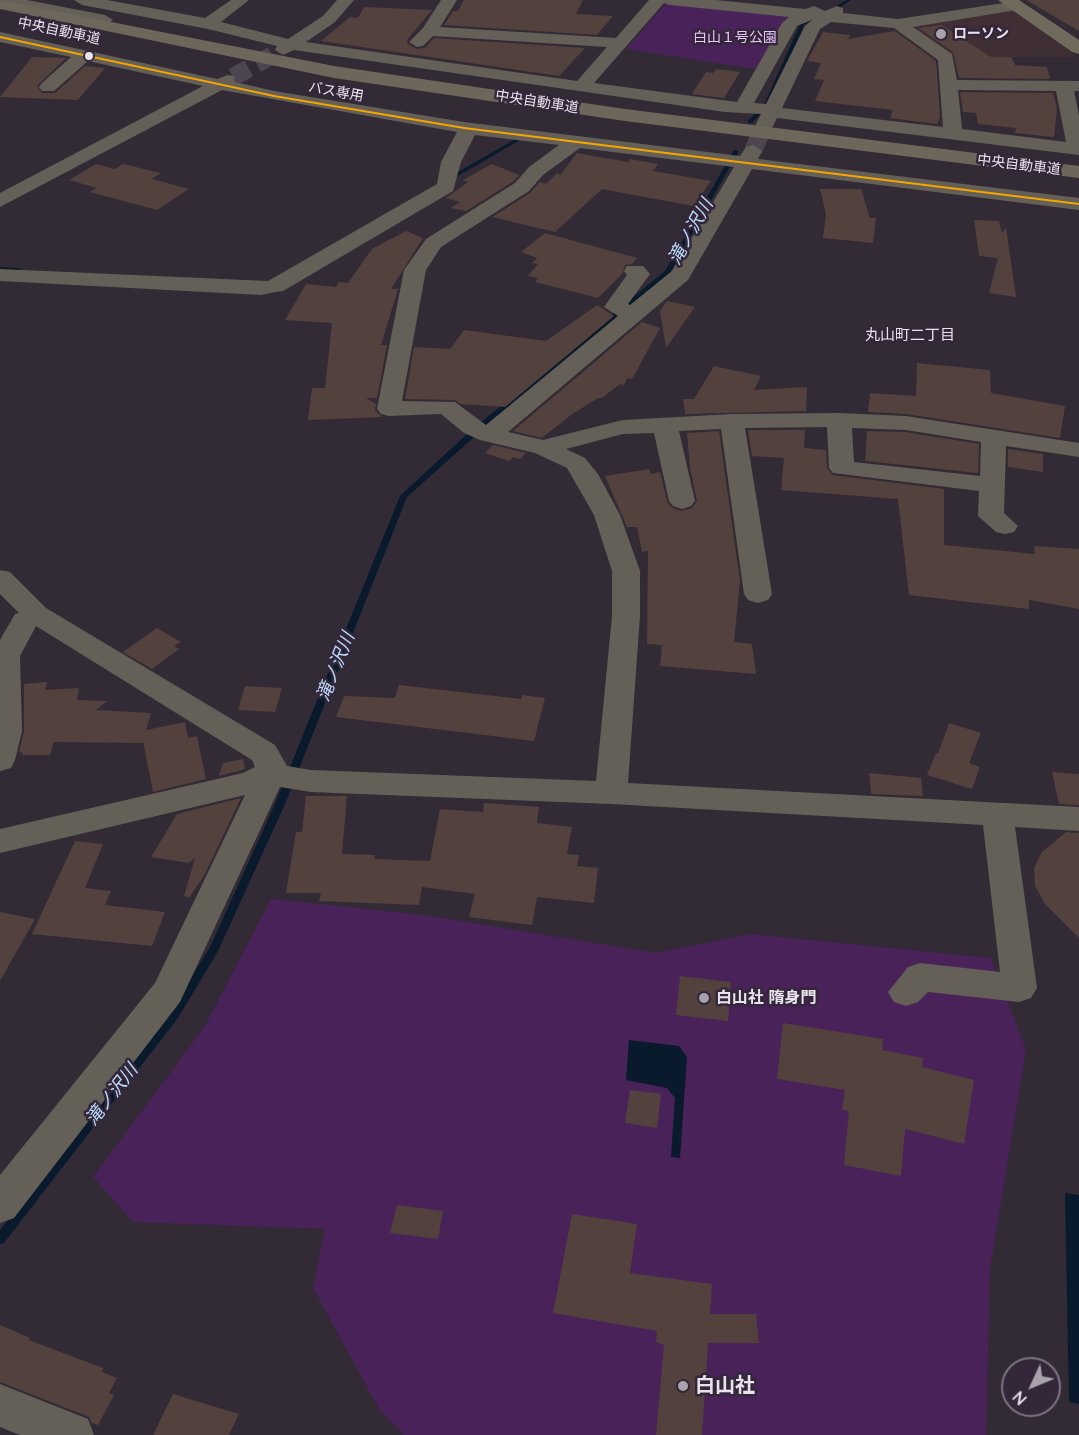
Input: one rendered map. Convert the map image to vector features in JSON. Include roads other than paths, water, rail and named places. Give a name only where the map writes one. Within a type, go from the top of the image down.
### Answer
[{"type":"highway","name":"中央自動車道","points":[[0,4],[369,77],[625,115],[1079,172]]},
{"type":"highway","name":"中央自動車道","points":[[0,19],[220,65],[504,110],[1079,183]]},
{"type":"main road","points":[[1012,3],[1079,48]]},
{"type":"street","name":"バス専用","points":[[2,0],[355,69],[369,77]]},
{"type":"street","points":[[82,0],[208,24],[286,48],[397,60],[758,113],[1078,149],[1072,87],[951,85]]},
{"type":"street","points":[[208,24],[241,0]]},
{"type":"street","points":[[286,48],[329,19],[346,0]]},
{"type":"street","points":[[397,60],[429,31],[449,0]]},
{"type":"street","points":[[581,87],[658,0]]},
{"type":"street","points":[[670,0],[803,15]]},
{"type":"street","points":[[758,113],[790,23],[803,15],[855,0]]},
{"type":"street","points":[[898,24],[1012,3]]},
{"type":"street","points":[[830,8],[898,24],[946,58],[951,85],[953,135]]},
{"type":"street","points":[[758,113],[813,26],[830,8]]},
{"type":"street","name":"バス専用","points":[[0,25],[166,61],[393,102],[632,133],[675,133]]},
{"type":"street","points":[[429,31],[620,43]]},
{"type":"street","points":[[0,37],[83,56],[226,81],[274,96],[469,128],[735,167],[1079,204]]},
{"type":"street","points":[[48,87],[83,56]]},
{"type":"street","points":[[0,201],[226,81]]},
{"type":"street","points":[[0,274],[261,289],[275,286],[448,180],[451,162],[469,128]]},
{"type":"street","points":[[576,142],[536,171],[522,187],[433,243],[415,270],[389,409],[447,407],[482,432],[543,447],[576,463],[585,474],[607,515],[626,571],[626,616],[611,793]]},
{"type":"street","points":[[482,432],[627,312],[680,275],[694,234],[735,167]]},
{"type":"street","points":[[627,312],[615,305],[639,274],[635,271]]},
{"type":"street","points":[[543,447],[623,427],[732,421],[839,420],[906,423],[1078,444]]},
{"type":"street","points":[[839,420],[842,468],[992,485]]},
{"type":"street","points":[[732,421],[758,594]]},
{"type":"street","points":[[665,425],[682,501]]},
{"type":"street","points":[[994,435],[992,516],[1005,526]]},
{"type":"street","points":[[0,578],[20,618],[264,753],[275,774]]},
{"type":"street","points":[[0,760],[7,731],[6,656],[20,618]]},
{"type":"street","points":[[0,1205],[168,992],[275,774]]},
{"type":"street","points":[[0,841],[252,782],[275,774],[311,781],[611,793],[1079,819]]},
{"type":"street","points":[[906,992],[920,977],[1019,988],[1026,950],[998,816]]},
{"type":"street","points":[[0,1406],[72,1435]]},
{"type":"water","points":[[629,1040],[679,1046],[687,1057],[680,1158],[671,1157],[675,1098],[667,1088],[626,1080]]},
{"type":"water","points":[[1065,1193],[1079,1195],[1079,1404],[1069,1402]]},
{"type":"waterway","name":"滝ノ沢川","points":[[830,12],[849,0]]},
{"type":"waterway","name":"滝ノ沢川","points":[[750,122],[767,104],[802,24],[813,19]]},
{"type":"waterway","points":[[449,179],[519,139]]},
{"type":"waterway","name":"滝ノ沢川","points":[[0,1239],[174,1015],[214,948],[280,804],[404,496],[471,435],[668,272],[736,151]]},
{"type":"waterway","points":[[0,269],[19,270]]},
{"type":"tunnel","points":[[233,77],[280,51]]},
{"type":"tunnel","points":[[753,151],[763,128]]},
{"type":"place","name":"ローソン","points":[[941,34]]},
{"type":"place","name":"白山社 隋身門","points":[[704,998]]},
{"type":"place","name":"白山社","points":[[683,1386]]},
{"type":"district","name":"丸山町二丁目","points":[[910,335]]},
{"type":"park label","name":"白山１号公園","points":[[735,38]]}]
